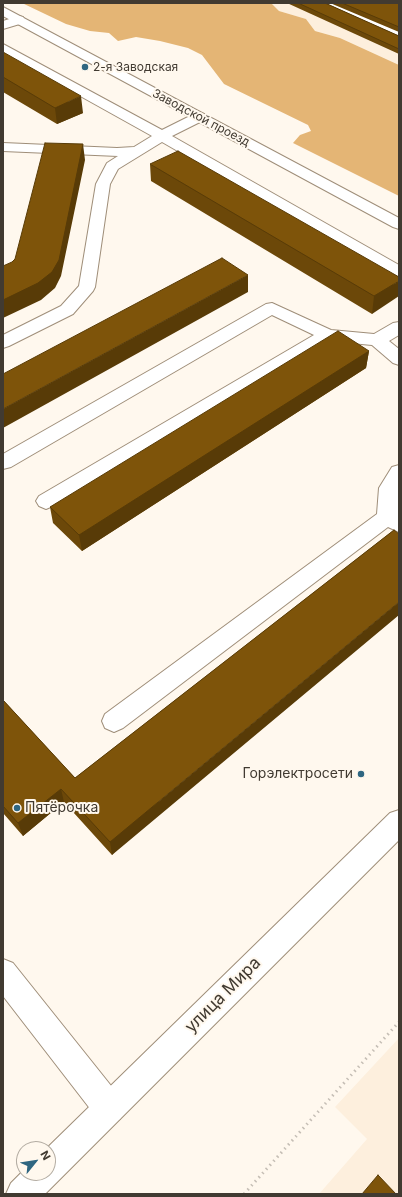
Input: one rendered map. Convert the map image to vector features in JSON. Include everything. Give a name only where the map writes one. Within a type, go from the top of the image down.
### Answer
[{"type":"main road","points":[[322,3],[399,36]]},
{"type":"main road","name":"Заводской проезд","points":[[3,11],[399,224]]},
{"type":"main road","points":[[3,25],[19,20]]},
{"type":"main road","points":[[3,48],[162,136],[399,272]]},
{"type":"main road","points":[[3,342],[67,310],[87,287],[103,184],[112,166],[162,136],[199,117]]},
{"type":"main road","points":[[3,147],[117,152],[137,151]]},
{"type":"main road","points":[[4,462],[272,308],[328,335],[377,340],[399,359]]},
{"type":"main road","points":[[377,340],[399,327]]},
{"type":"main road","points":[[46,502],[328,335]]},
{"type":"main road","points":[[114,721],[393,520],[389,488],[399,472]]},
{"type":"main road","name":"улица Мира","points":[[56,1161],[399,822]]},
{"type":"main road","points":[[3,973],[109,1108]]},
{"type":"main road","points":[[22,1194],[36,1181]]},
{"type":"path","points":[[244,1194],[399,1022]]},
{"type":"shaded area","points":[[22,3],[271,3],[279,11],[306,19],[315,31],[340,38],[399,65],[399,196],[293,143],[300,135],[311,131],[308,125],[224,84],[202,55],[188,48],[136,37],[118,41],[109,33],[90,31],[66,24]]},
{"type":"shaded area","points":[[271,3],[399,3],[399,65],[340,38],[315,31],[306,19],[279,11]]},
{"type":"shaded area","points":[[399,1038],[399,1194],[319,1194],[367,1139],[335,1107]]},
{"type":"building","points":[[298,3],[325,3],[399,36],[399,49]]},
{"type":"building","points":[[342,3],[399,3],[399,27]]},
{"type":"building","points":[[3,52],[81,96],[55,108],[3,77]]},
{"type":"building","points":[[45,143],[83,144],[59,260],[52,272],[38,283],[3,300],[3,266],[15,259]]},
{"type":"building","points":[[178,151],[399,277],[399,281],[374,296],[150,164]]},
{"type":"building","points":[[222,258],[248,275],[3,409],[3,374]]},
{"type":"building","points":[[338,331],[369,351],[79,535],[50,507]]},
{"type":"building","points":[[394,530],[399,534],[399,602],[110,842],[61,789],[18,823],[3,806],[3,700],[75,778]]},
{"type":"building","points":[[378,1175],[396,1194],[362,1194]]},
{"type":"place","name":"2-я Заводская","points":[[85,67]]},
{"type":"place","name":"Горэлектросети","points":[[361,774]]},
{"type":"place","name":"Пятёрочка","points":[[17,808]]}]
